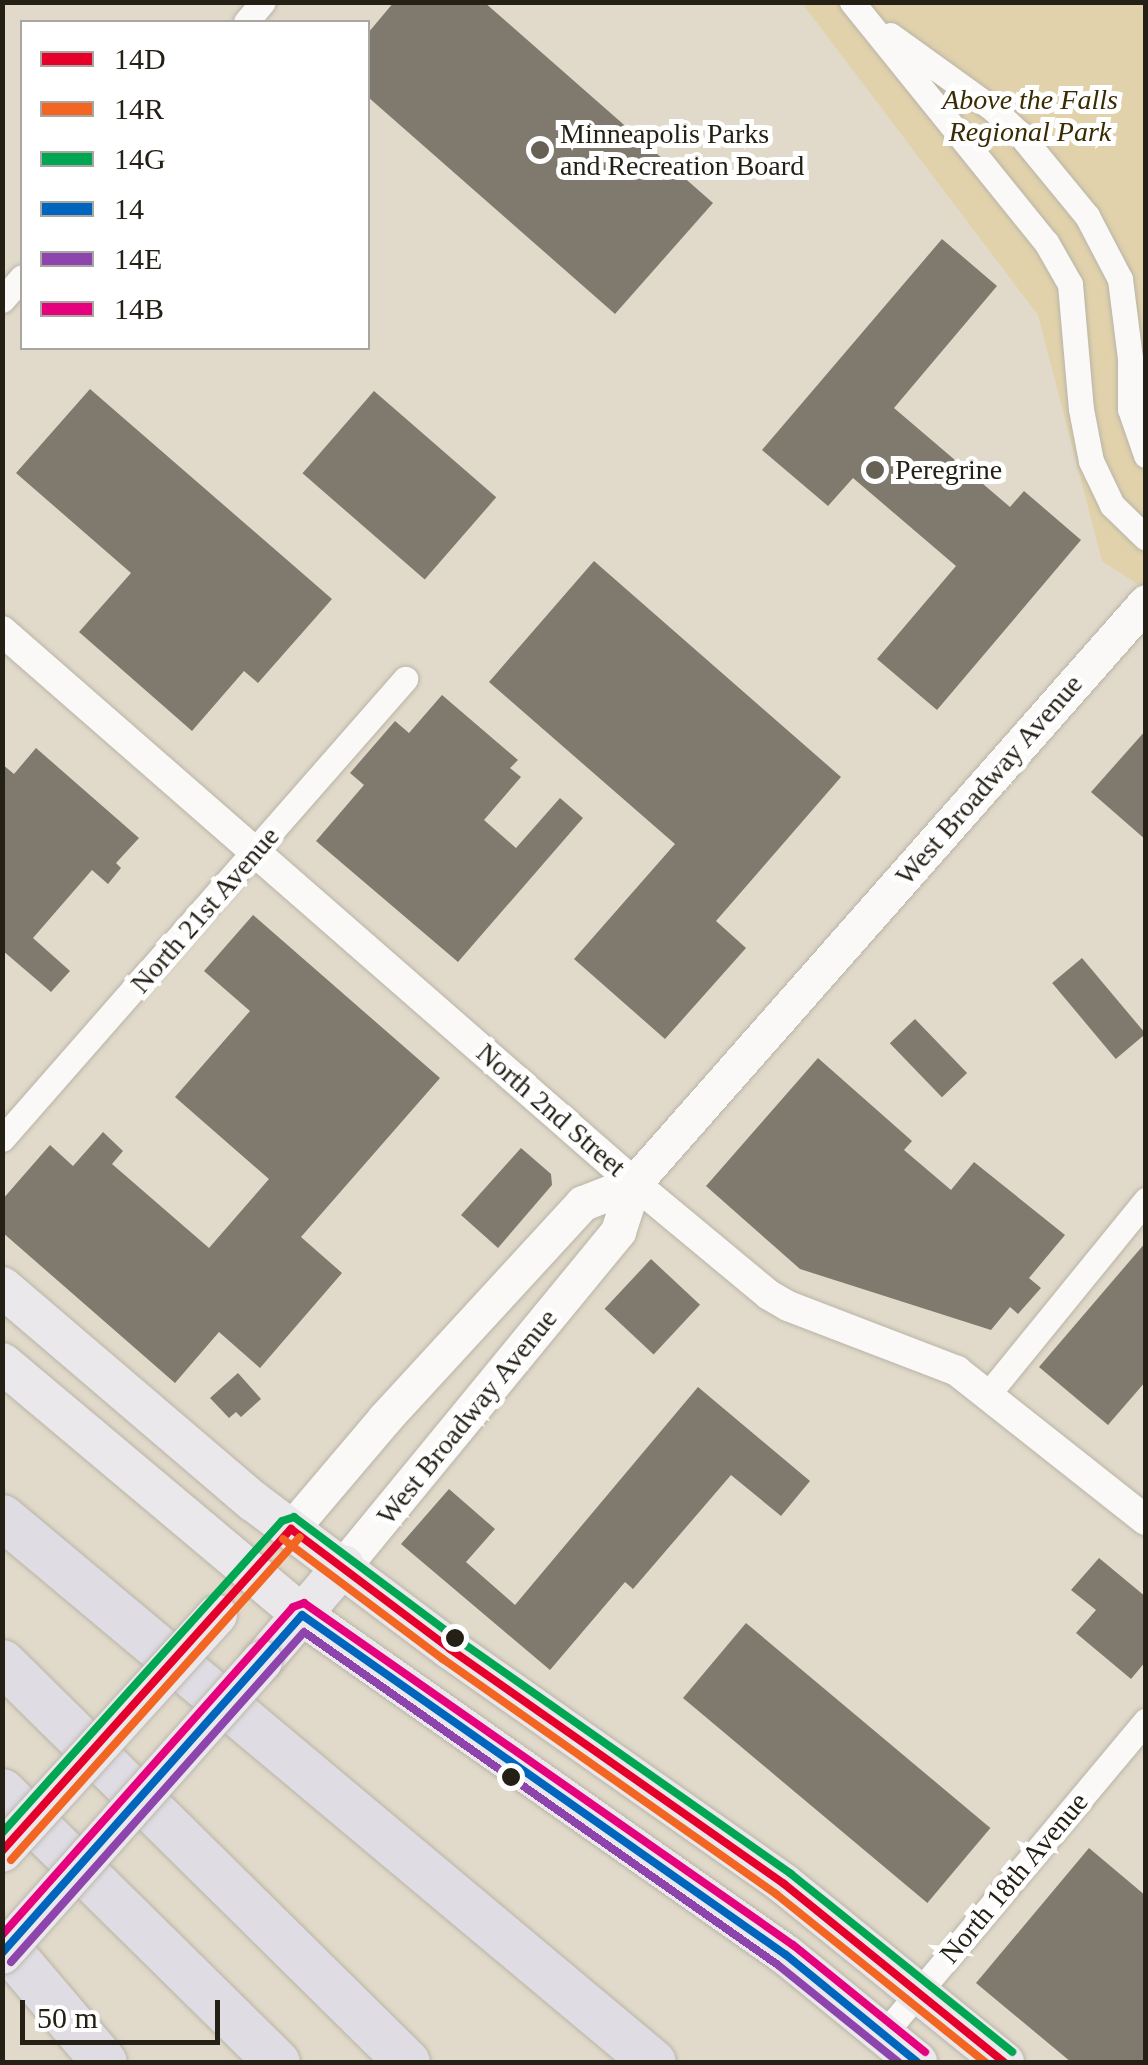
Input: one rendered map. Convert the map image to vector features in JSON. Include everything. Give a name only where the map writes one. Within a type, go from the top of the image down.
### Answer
[{"type":"highway","points":[[2,1517],[653,2062]]},
{"type":"highway","points":[[2,1662],[407,2062]]},
{"type":"highway","points":[[2,1790],[277,2062]]},
{"type":"highway","points":[[2,1942],[104,2062]]},
{"type":"main road","name":"West Broadway Avenue","points":[[2,1954],[324,1589],[618,1231],[634,1183],[1146,602]]},
{"type":"main road","name":"West Broadway Avenue","points":[[2,1852],[217,1615],[384,1418],[583,1203],[634,1183]]},
{"type":"main road","points":[[2,1287],[271,1552],[324,1589],[450,1649],[784,1884],[1004,2062]]},
{"type":"main road","points":[[2,1363],[324,1589],[917,2062]]},
{"type":"street","points":[[858,10],[992,109],[1087,216],[1120,279],[1130,358],[1130,409],[1146,455]]},
{"type":"street","points":[[858,10],[1046,242],[1070,284],[1080,409],[1091,461],[1112,505],[1146,538]]},
{"type":"street","points":[[2,300],[20,279]]},
{"type":"street","name":"North 2nd Street","points":[[2,631],[634,1183],[779,1300],[957,1371],[1146,1520]]},
{"type":"street","name":"North 21st Avenue","points":[[2,1138],[406,679]]},
{"type":"street","points":[[989,1393],[1146,1200]]},
{"type":"street","name":"North 18th Avenue","points":[[883,2035],[1146,1721]]},
{"type":"green space","name":"Above the Falls Regional Park","points":[[802,3],[1145,3],[1145,589],[1102,561],[1038,315]]},
{"type":"building","name":"Minneapolis Parks and Recreation Board","points":[[394,2],[484,2],[713,203],[615,314],[370,99],[370,31]]},
{"type":"building","name":"Peregrine","points":[[942,239],[997,286],[894,408],[1010,507],[1024,491],[1081,540],[937,710],[877,659],[956,566],[853,478],[828,506],[762,450]]},
{"type":"building","points":[[90,389],[332,599],[258,683],[244,671],[192,731],[79,632],[131,573],[16,473]]},
{"type":"building","points":[[374,391],[496,497],[425,580],[302,473]]},
{"type":"building","points":[[594,561],[841,777],[716,921],[746,948],[665,1039],[574,959],[675,844],[489,682]]},
{"type":"building","points":[[442,695],[518,760],[510,768],[521,777],[484,820],[516,848],[560,798],[583,818],[458,962],[316,841],[364,785],[350,773],[395,721],[409,733]]},
{"type":"building","points":[[1146,730],[1146,840],[1091,792]]},
{"type":"building","points":[[36,748],[139,838],[116,863],[121,868],[108,884],[92,870],[33,938],[70,971],[51,992],[2,950],[2,764],[14,774]]},
{"type":"building","points":[[253,915],[440,1078],[301,1237],[342,1273],[260,1368],[219,1332],[175,1383],[2,1232],[2,1200],[50,1145],[73,1166],[103,1132],[123,1151],[112,1164],[209,1248],[269,1179],[175,1097],[250,1011],[204,971]]},
{"type":"building","points":[[1082,958],[1146,1034],[1116,1059],[1052,983]]},
{"type":"building","points":[[915,1019],[967,1073],[942,1097],[890,1043]]},
{"type":"building","points":[[818,1058],[912,1141],[904,1150],[951,1190],[974,1162],[1065,1235],[1029,1278],[1041,1288],[1018,1314],[1010,1307],[991,1330],[800,1269],[706,1186]]},
{"type":"building","points":[[521,1148],[551,1174],[552,1185],[498,1248],[461,1215]]},
{"type":"building","points":[[1146,1242],[1146,1381],[1108,1425],[1039,1367]]},
{"type":"building","points":[[651,1259],[700,1305],[654,1354],[605,1309]]},
{"type":"building","points":[[238,1373],[261,1399],[241,1417],[236,1412],[229,1418],[210,1398]]},
{"type":"building","points":[[698,1387],[810,1481],[781,1516],[731,1475],[633,1589],[625,1582],[550,1670],[401,1544],[449,1489],[495,1529],[466,1562],[515,1605]]},
{"type":"building","points":[[1099,1558],[1146,1597],[1146,1661],[1131,1679],[1076,1633],[1096,1610],[1071,1590]]},
{"type":"building","points":[[746,1623],[990,1828],[927,1903],[683,1698]]},
{"type":"building","points":[[1089,1848],[1146,1896],[1146,2062],[1071,2062],[976,1983]]},
{"type":"transit line","name":"14G","points":[[2,1833],[282,1521],[294,1517],[457,1639],[791,1874],[1012,2052]]},
{"type":"transit line","name":"14D","points":[[291,1529],[450,1649],[784,1884],[1004,2062]]},
{"type":"transit line","name":"14D","points":[[2,1851],[291,1529]]},
{"type":"transit line","name":"14R","points":[[11,1860],[300,1537]]},
{"type":"transit line","name":"14R","points":[[283,1539],[443,1659],[776,1894],[985,2062]]},
{"type":"transit line","name":"14B","points":[[2,1935],[293,1607],[304,1603],[793,1945],[925,2052]]},
{"type":"transit line","name":"14","points":[[2,1953],[302,1615],[786,1955],[917,2062]]},
{"type":"transit line","name":"14E","points":[[11,1962],[304,1632],[778,1965],[898,2062]]},
{"type":"place","name":"Minneapolis Parks and Recreation Board","points":[[540,150]]},
{"type":"place","name":"Peregrine","points":[[875,470]]}]
